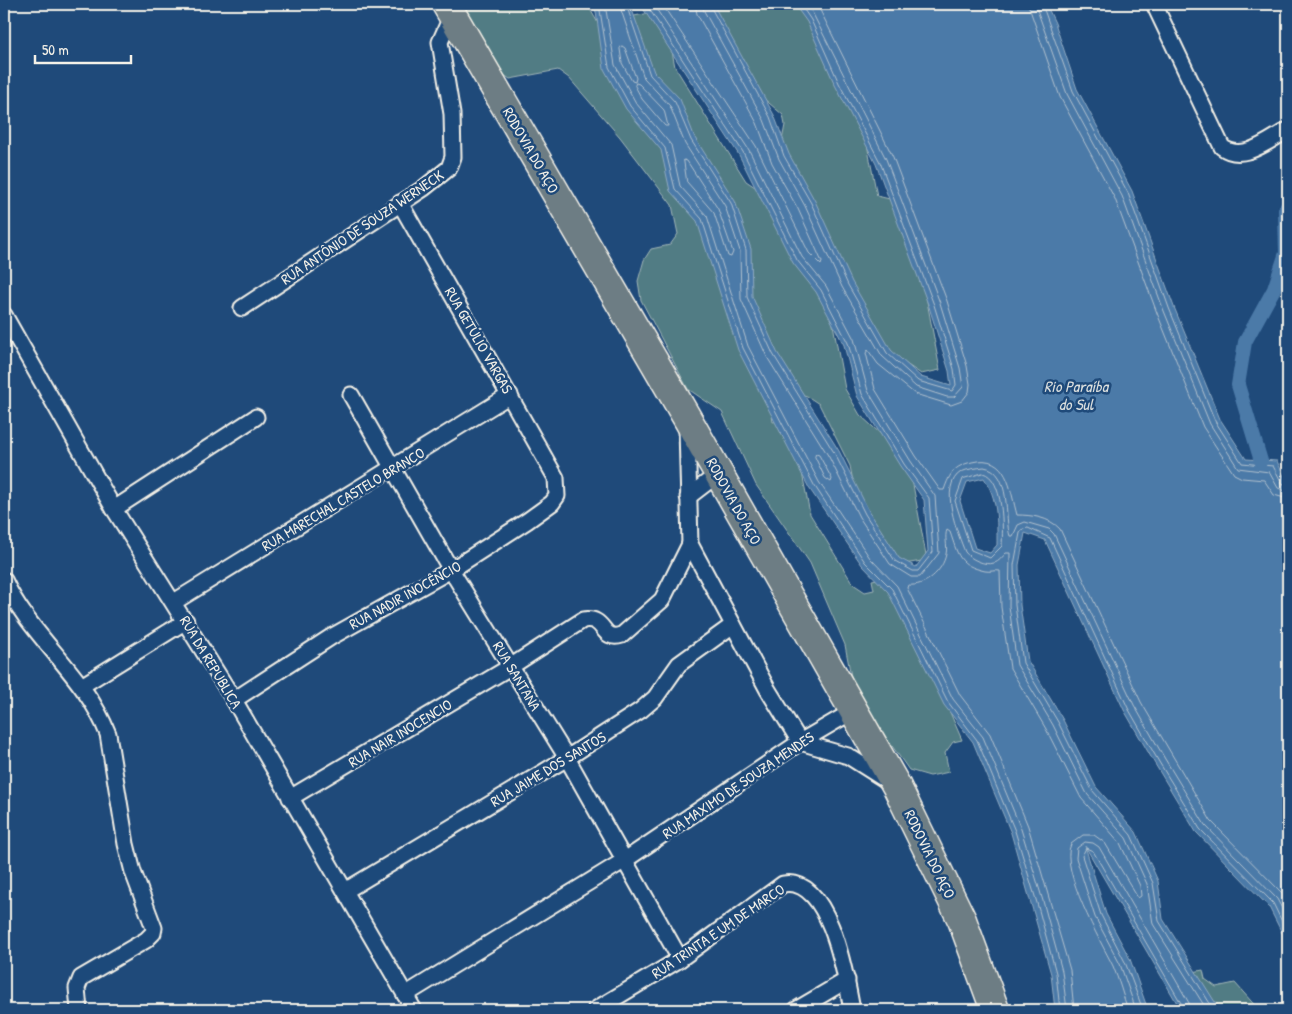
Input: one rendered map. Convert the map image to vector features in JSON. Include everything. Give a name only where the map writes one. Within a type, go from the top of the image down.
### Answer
[{"type":"highway","name":"RODOVIA DO AÇO","points":[[449,9],[687,418],[852,711],[897,787],[962,920],[994,1010]]},
{"type":"street","points":[[1154,4],[1212,130],[1222,147],[1229,152],[1238,154],[1261,145],[1288,130]]},
{"type":"street","name":"RUA ANTÔNIO DE SOUZA WERNECK","points":[[242,308],[441,176],[449,168],[454,157],[452,114],[440,42],[449,9]]},
{"type":"street","name":"RUA GETÚLIO VARGAS","points":[[400,203],[556,478]]},
{"type":"street","name":"RUA DA REPUBLICA","points":[[4,315],[114,509],[186,620],[234,700],[414,1010]]},
{"type":"street","name":"RUA SANTANA","points":[[351,395],[392,470],[451,570],[567,758],[680,959]]},
{"type":"street","name":"RUA MARECHAL CASTELO BRANCO","points":[[174,602],[392,470],[510,395]]},
{"type":"street","points":[[114,509],[256,417]]},
{"type":"street","points":[[687,418],[690,544],[733,625],[800,742],[848,756],[897,787]]},
{"type":"street","points":[[688,497],[718,474]]},
{"type":"street","name":"RUA NADIR INOCÊNCIO","points":[[234,700],[331,636],[451,570],[552,503],[557,496],[556,478]]},
{"type":"street","name":"RUA NAIR INOCENCIO","points":[[290,798],[510,668],[583,620],[591,618],[598,621],[608,636],[614,638],[622,636],[662,600],[690,544]]},
{"type":"street","points":[[4,580],[21,610],[83,685],[98,710],[108,734],[126,844],[133,872],[154,928],[153,933],[146,940],[81,978],[77,988],[79,1010]]},
{"type":"street","points":[[83,685],[186,620]]},
{"type":"street","name":"RUA JAIME DOS SANTOS","points":[[344,891],[567,758],[642,710],[655,698],[679,664],[733,625]]},
{"type":"street","name":"RUA MAXIMO DE SOUZA MENDES","points":[[625,860],[800,742],[852,711]]},
{"type":"street","points":[[405,995],[625,860]]},
{"type":"street","name":"RUA TRINTA E UM DE MARCO","points":[[595,1010],[680,959],[777,888],[790,883],[804,886],[814,896],[824,913],[837,942],[847,980],[852,1010]]},
{"type":"street","points":[[796,1010],[847,980]]},
{"type":"green space","points":[[465,4],[587,4],[598,23],[655,12],[666,20],[675,67],[746,181],[758,189],[775,176],[785,125],[783,115],[736,75],[695,4],[789,4],[803,13],[866,139],[877,196],[898,201],[922,275],[940,370],[921,374],[865,336],[829,303],[845,389],[860,415],[896,448],[911,474],[927,560],[899,565],[863,533],[850,466],[819,404],[807,396],[787,390],[770,403],[773,422],[783,420],[797,447],[810,514],[853,584],[865,592],[874,590],[872,580],[891,577],[962,740],[953,742],[945,753],[949,772],[930,776],[909,770],[854,692],[845,645],[810,563],[756,485],[722,412],[688,389],[641,300],[638,281],[644,260],[651,249],[670,245],[678,234],[672,205],[620,137],[569,78],[558,70],[510,79],[488,64],[471,27]]},
{"type":"green space","points":[[1203,970],[1205,979],[1216,987],[1235,983],[1259,1010],[1201,1010],[1193,972]]},
{"type":"water","name":"Rio Paraíba do Sul","points":[[593,4],[630,4],[654,72],[680,99],[695,138],[735,201],[751,249],[752,296],[777,352],[839,451],[869,511],[899,558],[916,567],[928,551],[924,500],[900,466],[857,396],[844,345],[816,292],[793,263],[739,155],[640,4],[713,4],[774,115],[789,154],[815,201],[852,282],[891,350],[921,377],[951,386],[949,371],[929,307],[876,164],[835,85],[807,22],[794,4],[1046,4],[1055,23],[1077,89],[1132,191],[1174,307],[1220,419],[1246,459],[1277,461],[1288,485],[1288,945],[1269,907],[1196,832],[1155,764],[1124,710],[1045,540],[1025,533],[1019,565],[1020,605],[1028,661],[1063,720],[1096,787],[1136,832],[1158,881],[1163,919],[1220,1010],[1181,1010],[1085,846],[1106,914],[1130,959],[1148,1010],[1055,1010],[1051,974],[1011,833],[973,742],[944,705],[888,592],[862,565],[809,488],[738,350],[697,221],[670,191],[661,150],[626,109],[604,69],[596,12]],"holes":[[[984,478],[989,486],[996,510],[997,527],[997,545],[990,553],[975,548],[960,501],[967,482]]]},
{"type":"waterway","points":[[1261,461],[1238,385],[1245,342],[1274,289],[1286,253],[1285,210],[1288,205]]}]
